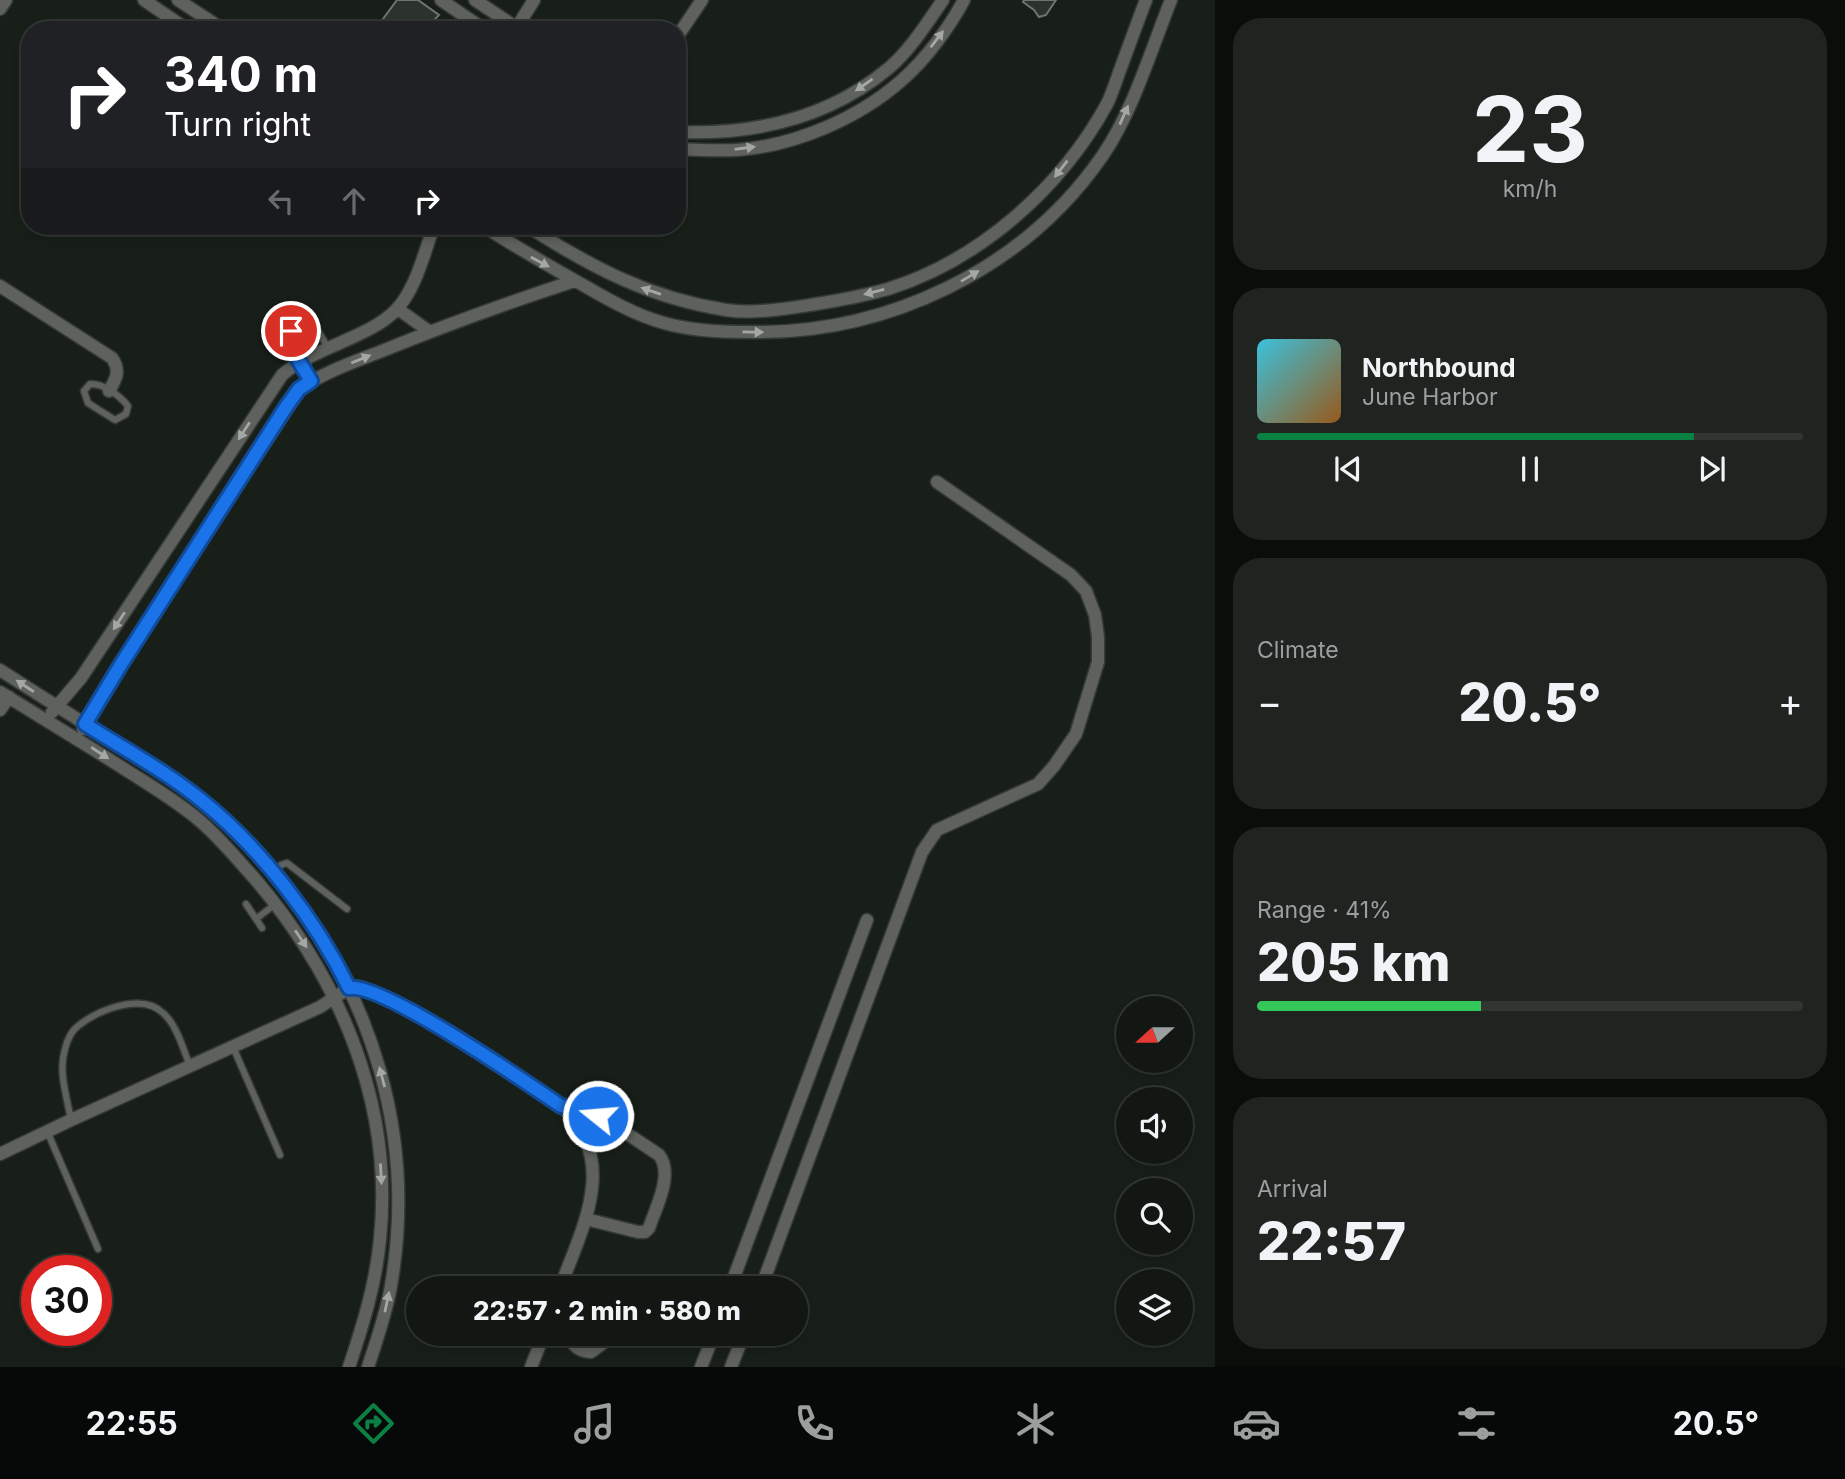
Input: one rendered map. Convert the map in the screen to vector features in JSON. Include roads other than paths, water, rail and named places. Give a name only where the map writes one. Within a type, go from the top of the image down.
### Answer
[{"type":"street","points":[[0,9],[6,0]]},
{"type":"street","points":[[144,0],[175,21]]},
{"type":"street","points":[[178,0],[210,21]]},
{"type":"street","points":[[441,0],[472,21]]},
{"type":"street","points":[[475,0],[506,21]]},
{"type":"street","points":[[522,21],[534,0]]},
{"type":"street","points":[[686,24],[702,0]]},
{"type":"street","points":[[686,132],[736,132],[760,128],[804,117],[833,104],[890,67],[919,35],[945,0],[961,5],[932,46],[902,80],[841,119],[810,134],[776,143],[738,150],[686,149]]},
{"type":"street","points":[[542,235],[625,282],[676,300],[728,310],[784,309],[838,301],[889,288],[938,268],[979,244],[1018,214],[1052,181],[1107,103],[1146,0]]},
{"type":"street","points":[[497,235],[628,310],[666,324],[710,331],[789,333],[853,322],[886,313],[966,279],[1055,215],[1105,153],[1124,116],[1171,0]]},
{"type":"street","points":[[45,719],[73,688],[98,652],[282,375],[300,362],[384,321],[398,309],[417,272],[430,235]]},
{"type":"street","points":[[78,739],[120,666],[299,389],[311,381],[430,332],[575,281]]},
{"type":"street","points":[[0,286],[112,358],[117,367],[117,377],[109,391]]},
{"type":"street","points":[[398,309],[430,332]]},
{"type":"street","points":[[765,1276],[922,852],[937,830],[1038,784],[1055,766],[1076,734],[1098,662],[1095,615],[1086,591],[1071,575],[937,482]]},
{"type":"street","points":[[98,652],[120,666]]},
{"type":"street","points":[[0,670],[162,772],[202,801],[239,834],[273,874],[308,918],[338,965],[363,1016],[381,1071],[394,1126],[397,1153],[398,1209],[394,1265],[384,1319],[368,1367]]},
{"type":"street","points":[[0,710],[4,694],[78,739],[194,816],[228,847],[276,903],[309,950],[335,997],[356,1049],[371,1103],[382,1183],[377,1263],[366,1315],[349,1367]]},
{"type":"street","points":[[734,1276],[867,920]]},
{"type":"street","points":[[0,1154],[47,1130],[320,1007],[349,988],[360,987],[406,1008],[561,1106],[579,1125],[592,1160],[594,1184],[586,1219],[565,1276]]},
{"type":"street","points":[[561,1106],[581,1109],[607,1121],[659,1155],[665,1162],[666,1174],[649,1228],[645,1232],[586,1219]]},
{"type":"street","points":[[531,1367],[539,1346]]},
{"type":"street","points":[[575,1346],[591,1352],[599,1346]]},
{"type":"street","points":[[701,1367],[709,1346]]},
{"type":"street","points":[[731,1367],[739,1346]]},
{"type":"lane","points":[[311,381],[288,343],[287,336],[310,321],[315,324],[328,348]]},
{"type":"lane","points":[[94,383],[109,391],[128,406],[123,418],[111,418],[88,403],[84,395],[86,387],[94,383]]},
{"type":"lane","points":[[273,874],[281,865],[287,863],[347,909]]},
{"type":"lane","points":[[256,919],[276,903]]},
{"type":"lane","points":[[246,904],[262,929]]},
{"type":"lane","points":[[71,1119],[63,1054],[72,1032],[79,1025],[99,1015],[133,1003],[155,1006],[170,1021],[190,1066]]},
{"type":"lane","points":[[233,1047],[280,1154]]},
{"type":"lane","points":[[47,1130],[99,1249]]}]
